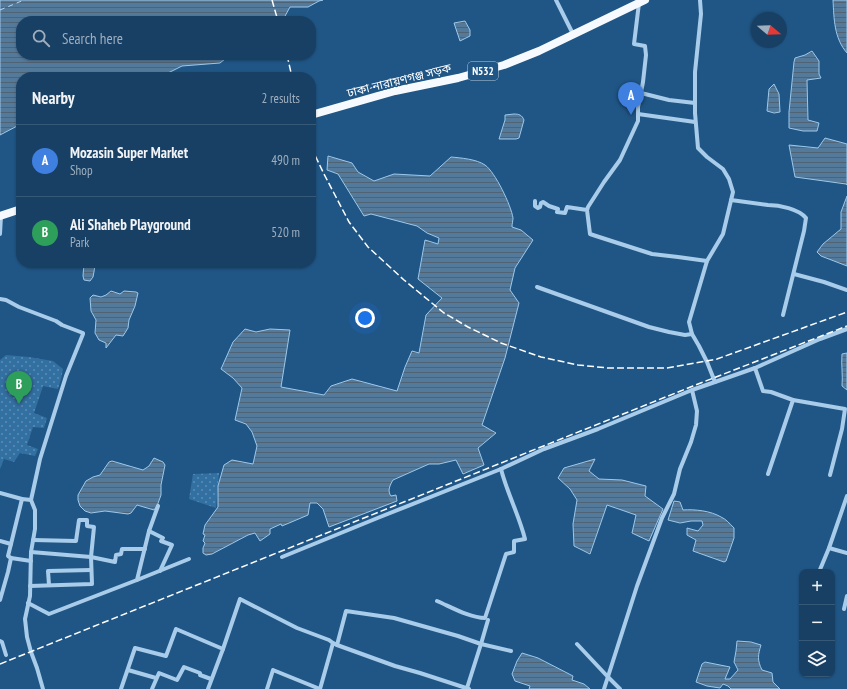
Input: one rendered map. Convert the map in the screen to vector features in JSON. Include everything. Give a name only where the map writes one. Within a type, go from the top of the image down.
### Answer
[{"type":"highway","name":"ঢাকা-নারায়ণগঞ্জ সড়ক","points":[[316,114],[395,91],[458,78],[504,65],[539,51],[642,1]]},
{"type":"highway","points":[[0,216],[16,211]]},
{"type":"street","points":[[556,0],[573,34]]},
{"type":"street","points":[[700,0],[702,14],[695,72],[695,103],[698,148],[723,169],[729,179],[732,192],[723,234],[707,261],[689,322],[692,334],[707,362],[715,382]]},
{"type":"street","points":[[642,1],[634,44],[645,46],[646,55],[644,82],[638,107],[638,121],[620,160],[588,207],[587,210],[590,234],[652,254],[707,261]]},
{"type":"street","points":[[641,92],[669,100],[695,103]]},
{"type":"street","points":[[638,114],[696,122]]},
{"type":"street","points":[[731,200],[772,205],[797,211],[806,216],[804,231],[783,315]]},
{"type":"street","points":[[535,201],[535,206],[538,208],[543,202],[558,209],[557,212],[561,213],[565,213],[567,207],[587,210]]},
{"type":"street","points":[[0,216],[0,234]]},
{"type":"street","points":[[794,274],[847,290]]},
{"type":"street","points":[[537,287],[649,327],[685,335],[692,334]]},
{"type":"street","points":[[0,299],[6,300],[19,307],[83,333],[66,376],[40,459],[31,500],[35,510],[35,529],[31,552],[30,586],[25,619],[27,637],[43,689]]},
{"type":"street","points":[[282,556],[501,469],[544,449],[598,429],[692,390],[755,368],[820,339],[847,329]]},
{"type":"street","points":[[755,368],[763,391],[771,392],[793,400],[846,410],[830,475]]},
{"type":"street","points":[[604,689],[637,586],[662,518],[674,494],[680,469],[691,442],[696,425],[697,411],[692,390]]},
{"type":"street","points":[[768,474],[793,400]]},
{"type":"street","points":[[437,601],[464,613],[485,618],[506,554],[514,552],[514,541],[525,539],[504,484],[501,469]]},
{"type":"street","points":[[0,492],[22,499],[31,500]]},
{"type":"street","points":[[820,569],[847,496]]},
{"type":"street","points":[[0,600],[8,572],[11,558],[8,556],[22,499]]},
{"type":"street","points":[[137,580],[149,532],[158,506]]},
{"type":"street","points":[[30,586],[92,584],[91,557],[94,528],[87,526],[87,520],[79,520],[76,541],[33,540]]},
{"type":"street","points":[[149,532],[162,538],[161,541],[172,545],[160,571]]},
{"type":"street","points":[[0,541],[11,544]]},
{"type":"street","points":[[829,548],[847,553]]},
{"type":"street","points":[[31,552],[91,557],[115,562],[116,555],[121,554],[122,549],[145,549]]},
{"type":"street","points":[[11,558],[31,561]]},
{"type":"street","points":[[28,603],[49,614],[189,559]]},
{"type":"street","points":[[49,585],[48,571],[91,570]]},
{"type":"street","points":[[844,609],[847,596]]},
{"type":"street","points":[[208,689],[240,599],[297,628],[329,640],[335,644],[396,666],[468,688],[488,620]]},
{"type":"street","points":[[267,689],[274,670],[320,689],[346,610],[394,618],[481,644],[510,651]]},
{"type":"street","points":[[121,689],[135,648],[166,656],[176,629],[223,649]]},
{"type":"street","points":[[0,641],[2,642],[6,655]]},
{"type":"street","points":[[577,644],[620,689]]},
{"type":"street","points":[[152,689],[159,673],[177,680],[184,667],[212,679]]},
{"type":"street","points":[[128,670],[156,678]]},
{"type":"shaded area","points":[[0,0],[323,0],[308,7],[290,7],[285,16],[16,16],[16,60],[224,60],[220,63],[182,66],[170,72],[16,72],[16,127],[0,135]]},
{"type":"shaded area","points":[[833,0],[847,0],[847,53],[837,35],[834,21]]},
{"type":"shaded area","points":[[465,21],[470,30],[470,36],[460,41],[454,23]]},
{"type":"shaded area","points":[[812,51],[819,61],[819,74],[821,78],[807,80],[808,120],[819,123],[817,131],[803,131],[789,128],[789,112],[794,62],[795,58]]},
{"type":"shaded area","points":[[774,84],[779,94],[780,112],[774,113],[767,111],[769,89]]},
{"type":"shaded area","points":[[505,115],[520,115],[524,120],[519,138],[499,139],[505,120]]},
{"type":"shaded area","points":[[825,138],[847,144],[847,185],[795,177],[789,145],[818,148]]},
{"type":"shaded area","points":[[328,156],[352,163],[358,172],[374,181],[394,174],[430,176],[451,157],[477,161],[485,165],[498,181],[512,212],[512,227],[521,230],[533,240],[515,268],[510,290],[519,303],[505,358],[482,425],[496,433],[478,448],[484,465],[463,474],[456,460],[439,464],[429,464],[393,480],[389,492],[391,496],[396,495],[397,501],[329,527],[323,509],[317,503],[310,503],[308,515],[282,526],[281,524],[270,529],[270,534],[260,541],[255,533],[248,535],[212,554],[206,555],[203,553],[205,543],[203,541],[205,535],[203,534],[205,525],[218,507],[218,486],[224,465],[232,460],[253,464],[257,446],[252,432],[246,424],[235,420],[242,388],[233,378],[221,369],[233,342],[245,329],[256,332],[270,329],[290,330],[281,387],[324,395],[331,386],[352,379],[397,391],[412,351],[419,353],[426,315],[442,298],[418,279],[425,240],[438,244],[439,238],[427,233],[417,226],[371,214],[364,216],[338,174],[327,170]]},
{"type":"shaded area","points":[[847,196],[847,266],[821,256],[817,252],[823,244],[841,229],[841,212]]},
{"type":"shaded area","points":[[84,268],[95,268],[93,277],[90,281],[84,280]]},
{"type":"shaded area","points":[[111,291],[120,294],[124,291],[138,293],[135,306],[129,320],[128,328],[123,336],[116,335],[106,348],[106,343],[99,340],[95,333],[96,320],[91,311],[90,298],[93,295],[101,297]]},
{"type":"shaded area","points":[[847,353],[847,390],[842,386],[842,354]]},
{"type":"shaded area","points":[[6,355],[53,361],[63,369],[58,389],[43,386],[34,413],[47,418],[44,428],[33,427],[27,445],[38,449],[35,456],[20,453],[14,462],[4,459],[0,469],[0,360]]},
{"type":"shaded area","points":[[154,458],[163,462],[165,465],[161,485],[161,495],[154,510],[137,505],[131,513],[128,514],[105,511],[91,513],[85,511],[80,506],[78,495],[86,481],[100,475],[109,462],[112,461],[143,470],[149,466]]},
{"type":"shaded area","points":[[595,459],[589,471],[599,479],[622,480],[646,486],[645,496],[663,509],[649,541],[632,533],[636,515],[607,505],[590,554],[574,546],[573,524],[577,500],[570,489],[558,478],[564,468]]},
{"type":"shaded area","points":[[219,473],[216,508],[189,499],[193,474]]},
{"type":"shaded area","points":[[674,501],[680,502],[683,510],[713,513],[725,519],[734,528],[734,538],[726,561],[724,562],[693,551],[696,540],[687,535],[687,528],[698,531],[703,525],[702,521],[680,523],[668,520]]},
{"type":"shaded area","points":[[737,641],[751,642],[761,645],[758,658],[760,666],[762,670],[772,673],[773,682],[780,689],[731,689],[723,684],[720,688],[707,686],[696,682],[702,664],[705,662],[730,667],[725,679],[730,679],[738,670],[734,662]]},
{"type":"shaded area","points":[[522,653],[538,658],[573,676],[572,680],[584,684],[590,689],[529,689],[530,686],[515,681],[512,674]]},
{"type":"ferry route","points":[[0,10],[24,0]]},
{"type":"railway","points":[[272,0],[277,16]]},
{"type":"railway","points":[[288,60],[291,72]]},
{"type":"railway","points":[[316,157],[349,222],[368,247],[404,280],[444,313],[468,327],[501,343],[541,357],[578,365],[608,368],[667,368],[717,359],[847,312]]},
{"type":"railway","points":[[0,664],[693,386],[847,326]]},
{"type":"place","name":"Mozasin Super Market","points":[[631,115]]},
{"type":"place","name":"Ali Shaheb Playground","points":[[19,404]]}]
